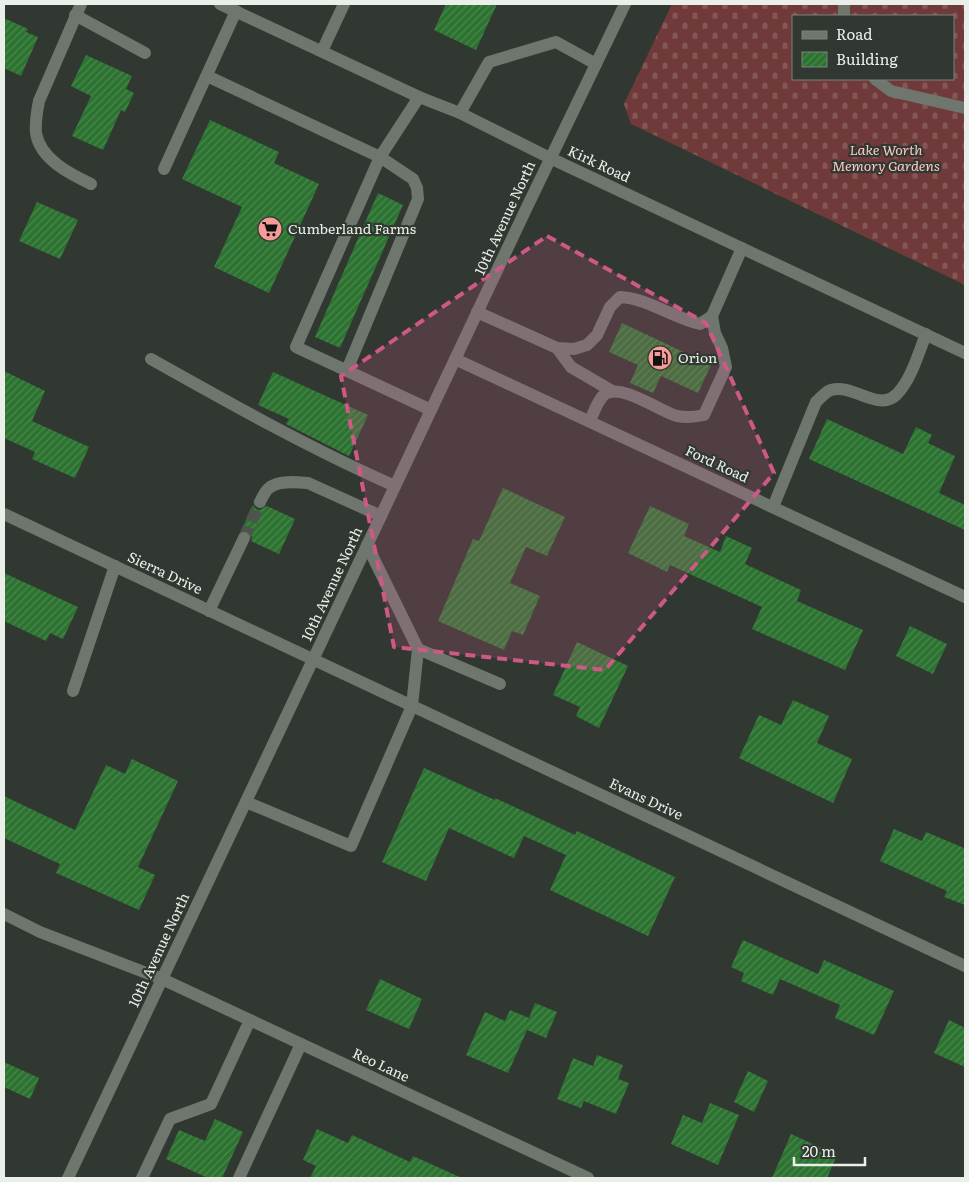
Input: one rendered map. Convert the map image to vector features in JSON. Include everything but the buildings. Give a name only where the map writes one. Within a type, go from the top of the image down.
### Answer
[{"type":"street","name":"Kirk Road","points":[[220,4],[419,97],[460,113],[550,158],[965,352]]},
{"type":"street","points":[[322,51],[344,4]]},
{"type":"street","name":"10th Avenue North","points":[[68,1178],[455,358],[625,4]]},
{"type":"street","points":[[91,184],[61,169],[40,145],[36,133],[39,101],[78,9],[145,53]]},
{"type":"street","points":[[164,169],[236,11]]},
{"type":"street","points":[[460,113],[489,62],[556,42],[596,64]]},
{"type":"street","points":[[206,76],[380,157],[413,179],[418,188],[418,199],[347,370]]},
{"type":"street","points":[[876,80],[891,91],[965,108]]},
{"type":"street","points":[[419,97],[380,157],[296,347],[431,410]]},
{"type":"street","points":[[477,312],[557,348],[574,349],[587,345],[597,335],[610,306],[620,297],[632,298],[684,320],[700,324],[712,316],[742,248]]},
{"type":"street","points":[[557,348],[571,367],[612,391],[623,392],[677,416],[692,418],[704,415],[726,368],[722,348],[715,333],[712,316]]},
{"type":"street","points":[[773,507],[816,402],[829,390],[845,388],[880,401],[896,396],[905,384],[926,334]]},
{"type":"street","name":"Ford Road","points":[[455,358],[965,597]]},
{"type":"street","points":[[151,359],[348,466],[395,486]]},
{"type":"street","points":[[590,421],[602,395],[612,391]]},
{"type":"street","points":[[260,502],[267,489],[275,485],[297,482],[308,483],[381,516]]},
{"type":"street","name":"Sierra Drive","points":[[4,514],[313,659]]},
{"type":"street","points":[[209,611],[244,538]]},
{"type":"street","points":[[246,802],[350,846],[412,706],[418,648],[367,545]]},
{"type":"street","points":[[73,691],[115,566]]},
{"type":"street","points":[[418,648],[500,684]]},
{"type":"street","name":"Evans Drive","points":[[313,659],[965,966]]},
{"type":"street","points":[[4,914],[40,932],[162,979]]},
{"type":"street","name":"Reo Lane","points":[[162,979],[588,1178]]},
{"type":"street","points":[[145,1177],[170,1119],[211,1104],[250,1020]]},
{"type":"street","points":[[240,1178],[301,1044]]},
{"type":"highlighted area","points":[[547,236],[706,323],[774,473],[605,670],[394,647],[341,376]]},
{"type":"green space","name":"Lake Worth Memory Gardens","points":[[672,4],[965,4],[965,285],[631,124],[624,104]]},
{"type":"tunnel","points":[[244,538],[260,502]]},
{"type":"place","name":"Cumberland Farms","points":[[270,229]]},
{"type":"place","name":"Orion","points":[[660,358]]}]
